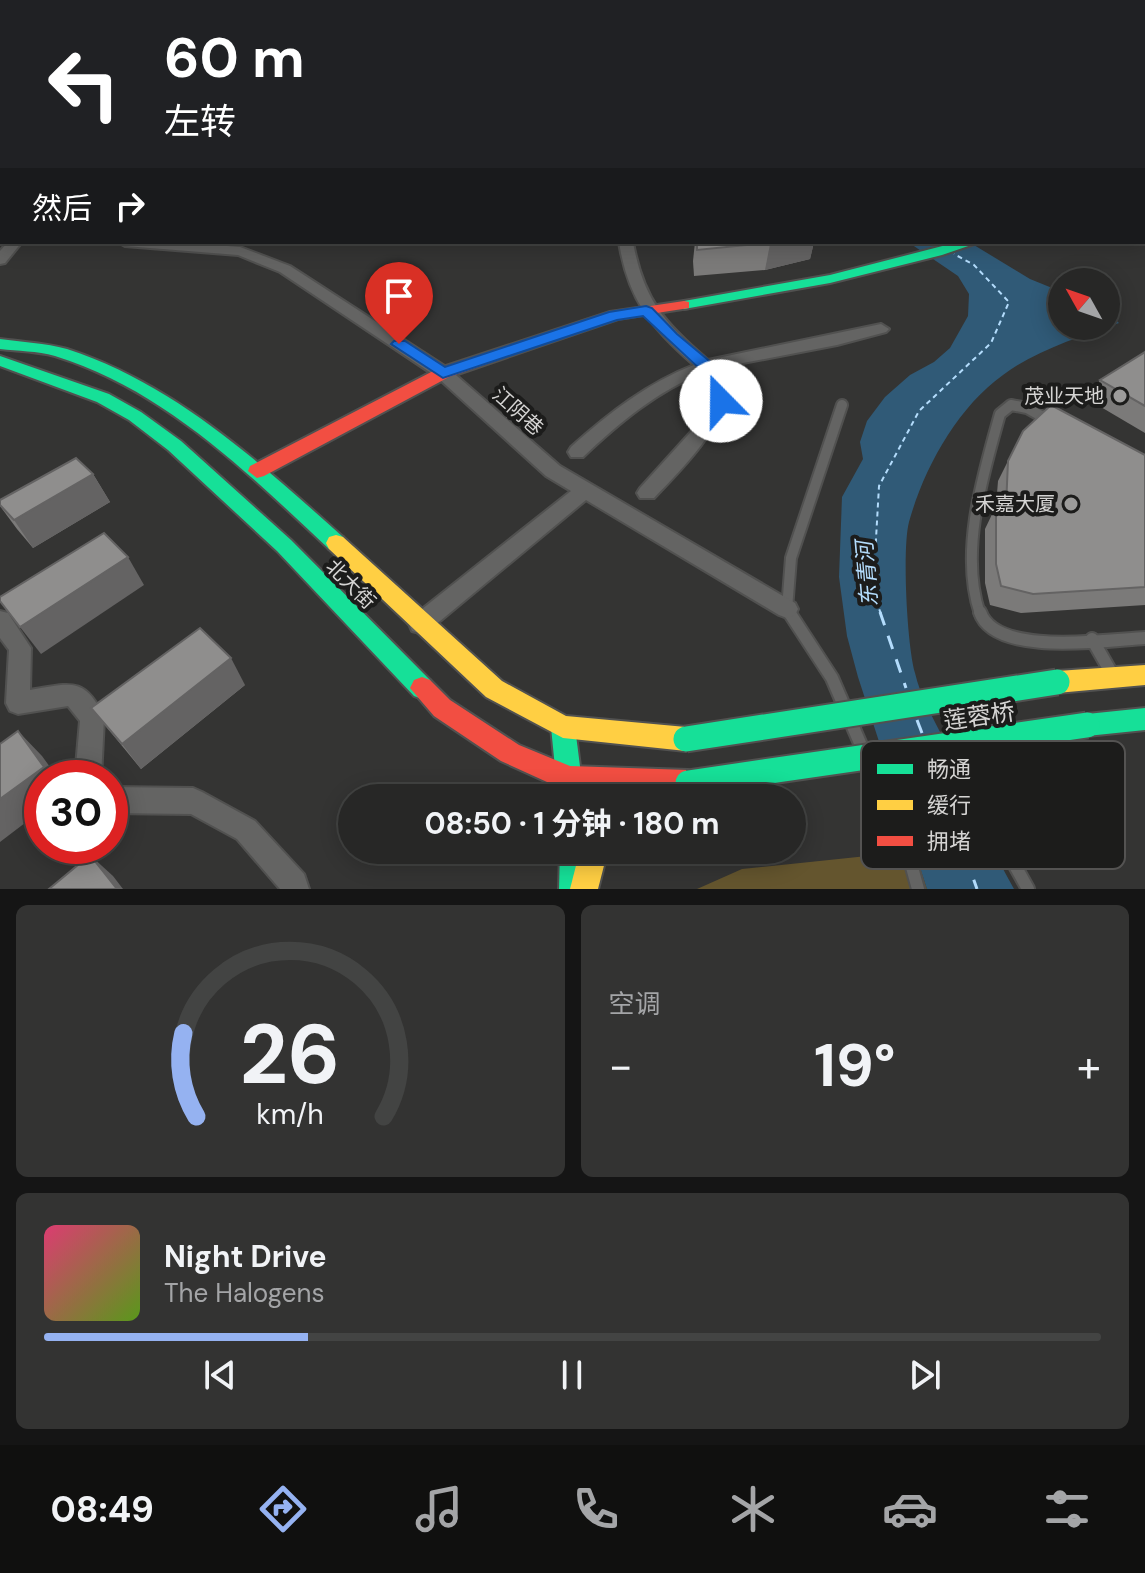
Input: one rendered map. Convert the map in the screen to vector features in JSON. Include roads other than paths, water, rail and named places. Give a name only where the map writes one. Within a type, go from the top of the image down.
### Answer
[{"type":"main road","points":[[257,471],[443,373],[615,315],[758,295],[884,268],[966,244]]},
{"type":"main road","name":"北大街","points":[[0,344],[57,352],[108,370],[167,401],[257,471],[494,689],[563,727],[686,739]]},
{"type":"main road","name":"北大街","points":[[0,361],[69,383],[133,415],[239,502],[442,708],[562,784]]},
{"type":"main road","points":[[1114,677],[1145,675]]},
{"type":"main road","name":"莲蓉桥","points":[[686,739],[1057,682],[1114,677]]},
{"type":"main road","name":"莲蓉桥","points":[[977,741],[1145,719]]},
{"type":"main road","points":[[563,727],[569,784]]},
{"type":"main road","name":"莲蓉桥","points":[[688,783],[861,758]]},
{"type":"main road","name":"北大街","points":[[668,784],[688,783]]},
{"type":"main road","points":[[573,889],[574,864]]},
{"type":"main road","points":[[584,889],[590,864]]},
{"type":"street","points":[[0,260],[13,244]]},
{"type":"street","name":"江阴巷","points":[[151,244],[240,251],[285,269],[443,373],[553,471],[787,609]]},
{"type":"street","points":[[626,244],[628,265],[646,311],[725,383],[721,401],[678,460],[647,493]]},
{"type":"street","points":[[577,452],[658,388],[705,366],[747,355],[860,336],[881,329]]},
{"type":"street","points":[[420,624],[584,491]]},
{"type":"street","points":[[0,620],[20,648],[18,703],[73,694],[92,718],[89,760]]},
{"type":"street","points":[[128,800],[193,801],[246,830],[294,884],[295,889]]},
{"type":"lane","points":[[842,405],[791,558],[787,609],[832,678],[861,746]]},
{"type":"lane","points":[[1066,430],[1027,408],[1011,405],[1000,414],[970,563],[980,618],[996,634],[1029,640],[1145,638]]},
{"type":"lane","points":[[1092,639],[1114,677]]},
{"type":"lane","points":[[912,869],[918,889]]},
{"type":"lane","points":[[1017,869],[1028,889]]},
{"type":"water","name":"东青河","points":[[911,244],[972,244],[1048,286],[1048,340],[1073,340],[1030,358],[986,389],[957,422],[933,460],[909,522],[906,597],[917,682],[944,741],[879,741],[847,636],[839,577],[842,497],[863,459],[860,442],[867,421],[885,397],[910,375],[934,362],[950,348],[968,316],[969,294],[958,276]]},
{"type":"water","points":[[920,869],[1004,869],[1014,889],[927,889]]},
{"type":"place","name":"茂业天地","points":[[1120,396]]},
{"type":"place","name":"禾嘉大厦","points":[[1071,504]]}]
